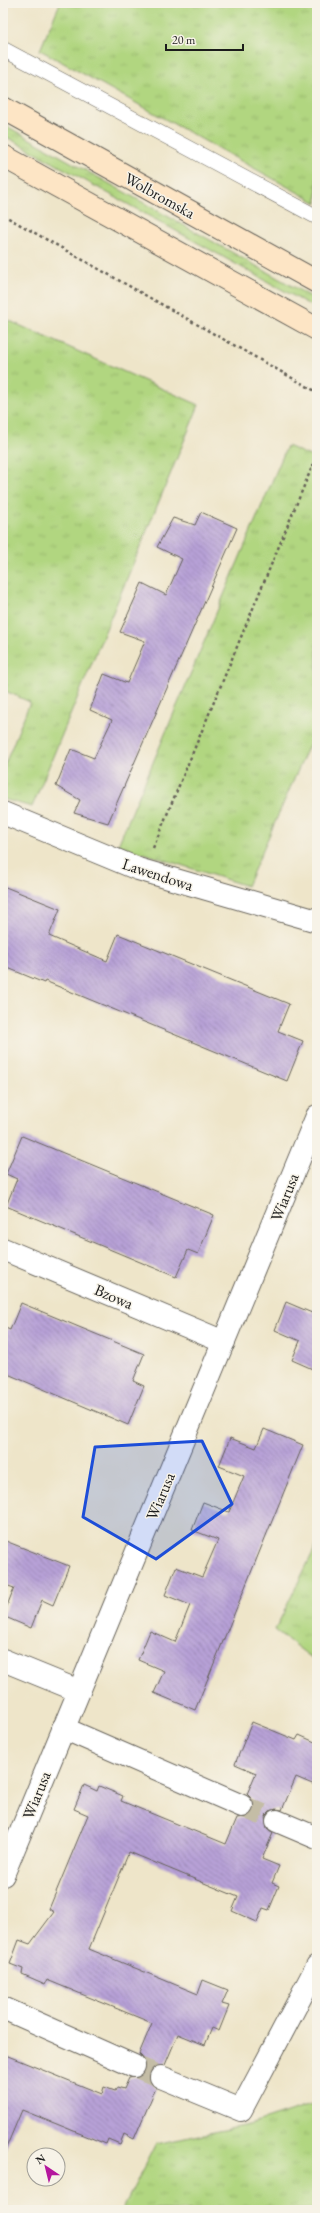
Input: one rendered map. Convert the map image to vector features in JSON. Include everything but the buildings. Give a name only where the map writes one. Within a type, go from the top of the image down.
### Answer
[{"type":"main road","name":"Wolbromska","points":[[3,108],[317,282]]},
{"type":"main road","points":[[3,156],[317,329]]},
{"type":"street","name":"Lawendowa","points":[[3,813],[144,871],[317,922]]},
{"type":"street","name":"Wiarusa","points":[[3,1875],[317,1116]]},
{"type":"street","name":"Bzowa","points":[[3,1249],[224,1342]]},
{"type":"street","points":[[3,1660],[79,1691]]},
{"type":"street","points":[[63,1728],[242,1806]]},
{"type":"street","points":[[277,1821],[317,1838]]},
{"type":"street","points":[[161,2077],[241,2110],[317,1966]]},
{"type":"street","points":[[3,2008],[134,2066]]},
{"type":"lane","points":[[3,49],[317,217]]},
{"type":"path","points":[[3,215],[317,392]]},
{"type":"path","points":[[144,871],[317,455]]},
{"type":"highlighted area","points":[[202,1441],[232,1504],[156,1559],[83,1517],[95,1447]]},
{"type":"green space","points":[[60,3],[317,3],[317,203],[40,50]]},
{"type":"green space","points":[[3,124],[317,300],[317,309],[3,135]]},
{"type":"green space","points":[[3,318],[199,405],[32,807],[3,799],[3,769],[30,702],[3,690]]},
{"type":"green space","points":[[287,446],[317,459],[317,727],[247,886],[118,845]]},
{"type":"green space","points":[[317,1544],[317,1662],[275,1630]]},
{"type":"green space","points":[[317,2103],[317,2210],[122,2210],[156,2144],[253,2124]]},
{"type":"tunnel","points":[[242,1806],[277,1821]]},
{"type":"tunnel","points":[[134,2066],[161,2077]]}]
